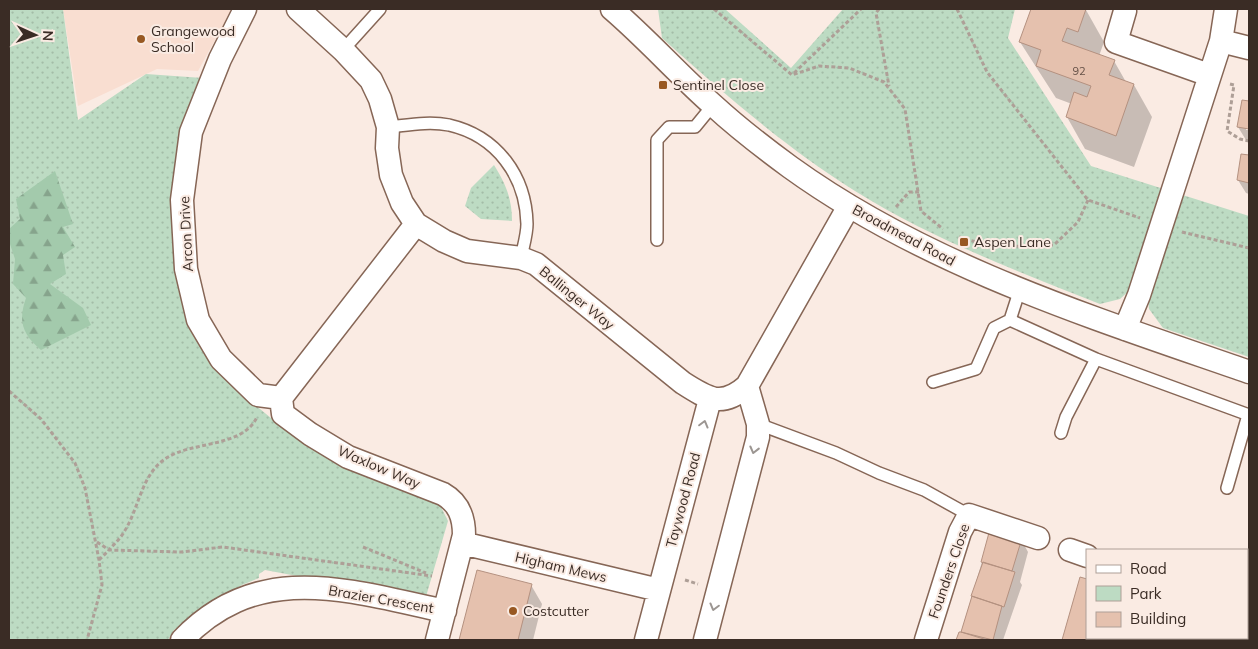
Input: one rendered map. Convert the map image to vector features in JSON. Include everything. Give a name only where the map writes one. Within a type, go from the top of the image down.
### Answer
[{"type":"street","name":"Arcon Drive","points":[[245,9],[220,59],[191,132],[182,200],[186,269],[198,320],[221,359],[258,395],[274,397]]},
{"type":"street","name":"Ballinger Way","points":[[298,9],[344,50],[371,80],[380,99],[388,127],[387,148],[391,175],[402,203],[416,224],[444,241],[466,251],[521,258],[536,264],[683,383],[710,399]]},
{"type":"street","points":[[1125,329],[1139,295],[1220,42],[1226,9]]},
{"type":"street","points":[[1125,11],[1116,42],[1209,75]]},
{"type":"street","name":"Broadmead Road","points":[[627,13],[713,106],[790,166],[849,206],[940,257],[1125,329],[1249,372]]},
{"type":"street","points":[[1220,42],[1249,48]]},
{"type":"street","points":[[710,399],[727,398],[747,386],[849,206]]},
{"type":"street","points":[[274,397],[416,224]]},
{"type":"street","points":[[705,640],[758,437],[758,424],[747,386]]},
{"type":"street","name":"Waxlow Way","points":[[274,397],[283,414],[310,434],[348,457],[450,498],[464,518],[462,543],[442,580],[445,611],[437,640]]},
{"type":"street","name":"Taywood Road","points":[[646,640],[710,399]]},
{"type":"street","name":"Founders Close","points":[[926,640],[960,532],[969,515],[1038,538]]},
{"type":"street","name":"Higham Mews","points":[[462,543],[661,582]]},
{"type":"street","name":"Brazier Crescent","points":[[182,640],[200,621],[242,596],[291,587],[340,589],[445,611]]},
{"type":"lane","points":[[344,50],[380,9]]},
{"type":"lane","points":[[657,240],[657,140],[669,127],[695,127],[713,106]]},
{"type":"lane","points":[[388,127],[420,123],[447,125],[474,133],[494,147],[514,170],[524,194],[527,226],[521,258]]},
{"type":"lane","points":[[933,382],[976,369],[994,328],[1010,320],[1020,289]]},
{"type":"lane","points":[[1010,320],[1096,359],[1249,415],[1227,488]]},
{"type":"lane","points":[[1061,433],[1066,417],[1096,359]]},
{"type":"lane","points":[[758,424],[836,453],[879,473],[924,490],[969,515]]},
{"type":"path","points":[[714,9],[792,75]]},
{"type":"path","points":[[792,75],[862,9]]},
{"type":"path","points":[[879,9],[876,14],[890,88]]},
{"type":"path","points":[[957,9],[987,72],[1088,200],[1161,225],[1249,248]]},
{"type":"path","points":[[792,75],[819,66],[849,68],[884,82],[890,88],[905,109],[921,211],[946,232]]},
{"type":"path","points":[[1209,75],[1234,85],[1227,131],[1240,139],[1249,141]]},
{"type":"path","points":[[886,226],[902,199],[909,192],[919,192]]},
{"type":"path","points":[[956,236],[984,245],[1012,247],[1054,245],[1078,222],[1088,200]]},
{"type":"path","points":[[9,391],[41,419],[75,463],[85,488],[96,541],[102,585],[87,640]]},
{"type":"path","points":[[99,560],[124,532],[145,481],[163,460],[178,451],[207,445],[252,428],[274,397]]},
{"type":"path","points":[[96,541],[109,550],[182,552],[223,547],[442,580]]},
{"type":"path","points":[[363,547],[442,580]]},
{"type":"path","points":[[661,582],[719,589]]},
{"type":"shaded area","name":"Grangewood School","points":[[63,9],[232,9],[198,71],[157,69],[78,106]]},
{"type":"green space","points":[[9,9],[63,9],[78,120],[146,74],[203,78],[193,116],[188,290],[243,395],[277,423],[440,505],[448,521],[425,600],[265,570],[259,574],[259,578],[242,585],[174,630],[168,640],[9,640]]},
{"type":"green space","points":[[658,9],[725,9],[791,68],[843,9],[1015,9],[1008,38],[1091,166],[1249,216],[1249,357],[1163,328],[1149,309],[1146,275],[1120,299],[1100,304],[944,239],[855,191],[755,119],[662,38]]},
{"type":"green space","points":[[494,165],[508,192],[512,221],[481,219],[465,206],[471,188]]},
{"type":"green space","points":[[55,171],[73,224],[63,227],[75,247],[63,255],[66,274],[50,284],[83,308],[91,325],[41,350],[23,327],[22,314],[26,298],[13,284],[15,259],[9,241],[9,229],[20,219],[16,199]]},
{"type":"building","points":[[1031,9],[1086,9],[1078,32],[1067,28],[1062,41],[1115,60],[1109,75],[1134,84],[1116,136],[1066,117],[1074,92],[1087,97],[1091,86],[1036,66],[1041,50],[1019,42]]},
{"type":"building","points":[[1242,100],[1249,101],[1249,129],[1237,127]]},
{"type":"building","points":[[1241,154],[1249,155],[1249,183],[1237,180]]},
{"type":"building","points":[[990,529],[1022,538],[1012,571],[981,562]]},
{"type":"building","points":[[983,562],[1015,572],[1004,607],[971,596]]},
{"type":"building","points":[[477,570],[532,584],[518,640],[459,640]]},
{"type":"building","points":[[1080,577],[1086,579],[1086,639],[1097,640],[1062,640]]},
{"type":"building","points":[[972,596],[1002,606],[993,640],[961,632]]},
{"type":"building","points":[[959,632],[961,632],[987,640],[956,640]]},
{"type":"building","points":[[1196,639],[1237,639],[1237,640]]},
{"type":"place","name":"Grangewood School","points":[[141,39]]},
{"type":"place","name":"Sentinel Close","points":[[663,85]]},
{"type":"place","name":"Aspen Lane","points":[[964,242]]},
{"type":"place","name":"Costcutter","points":[[513,611]]}]
